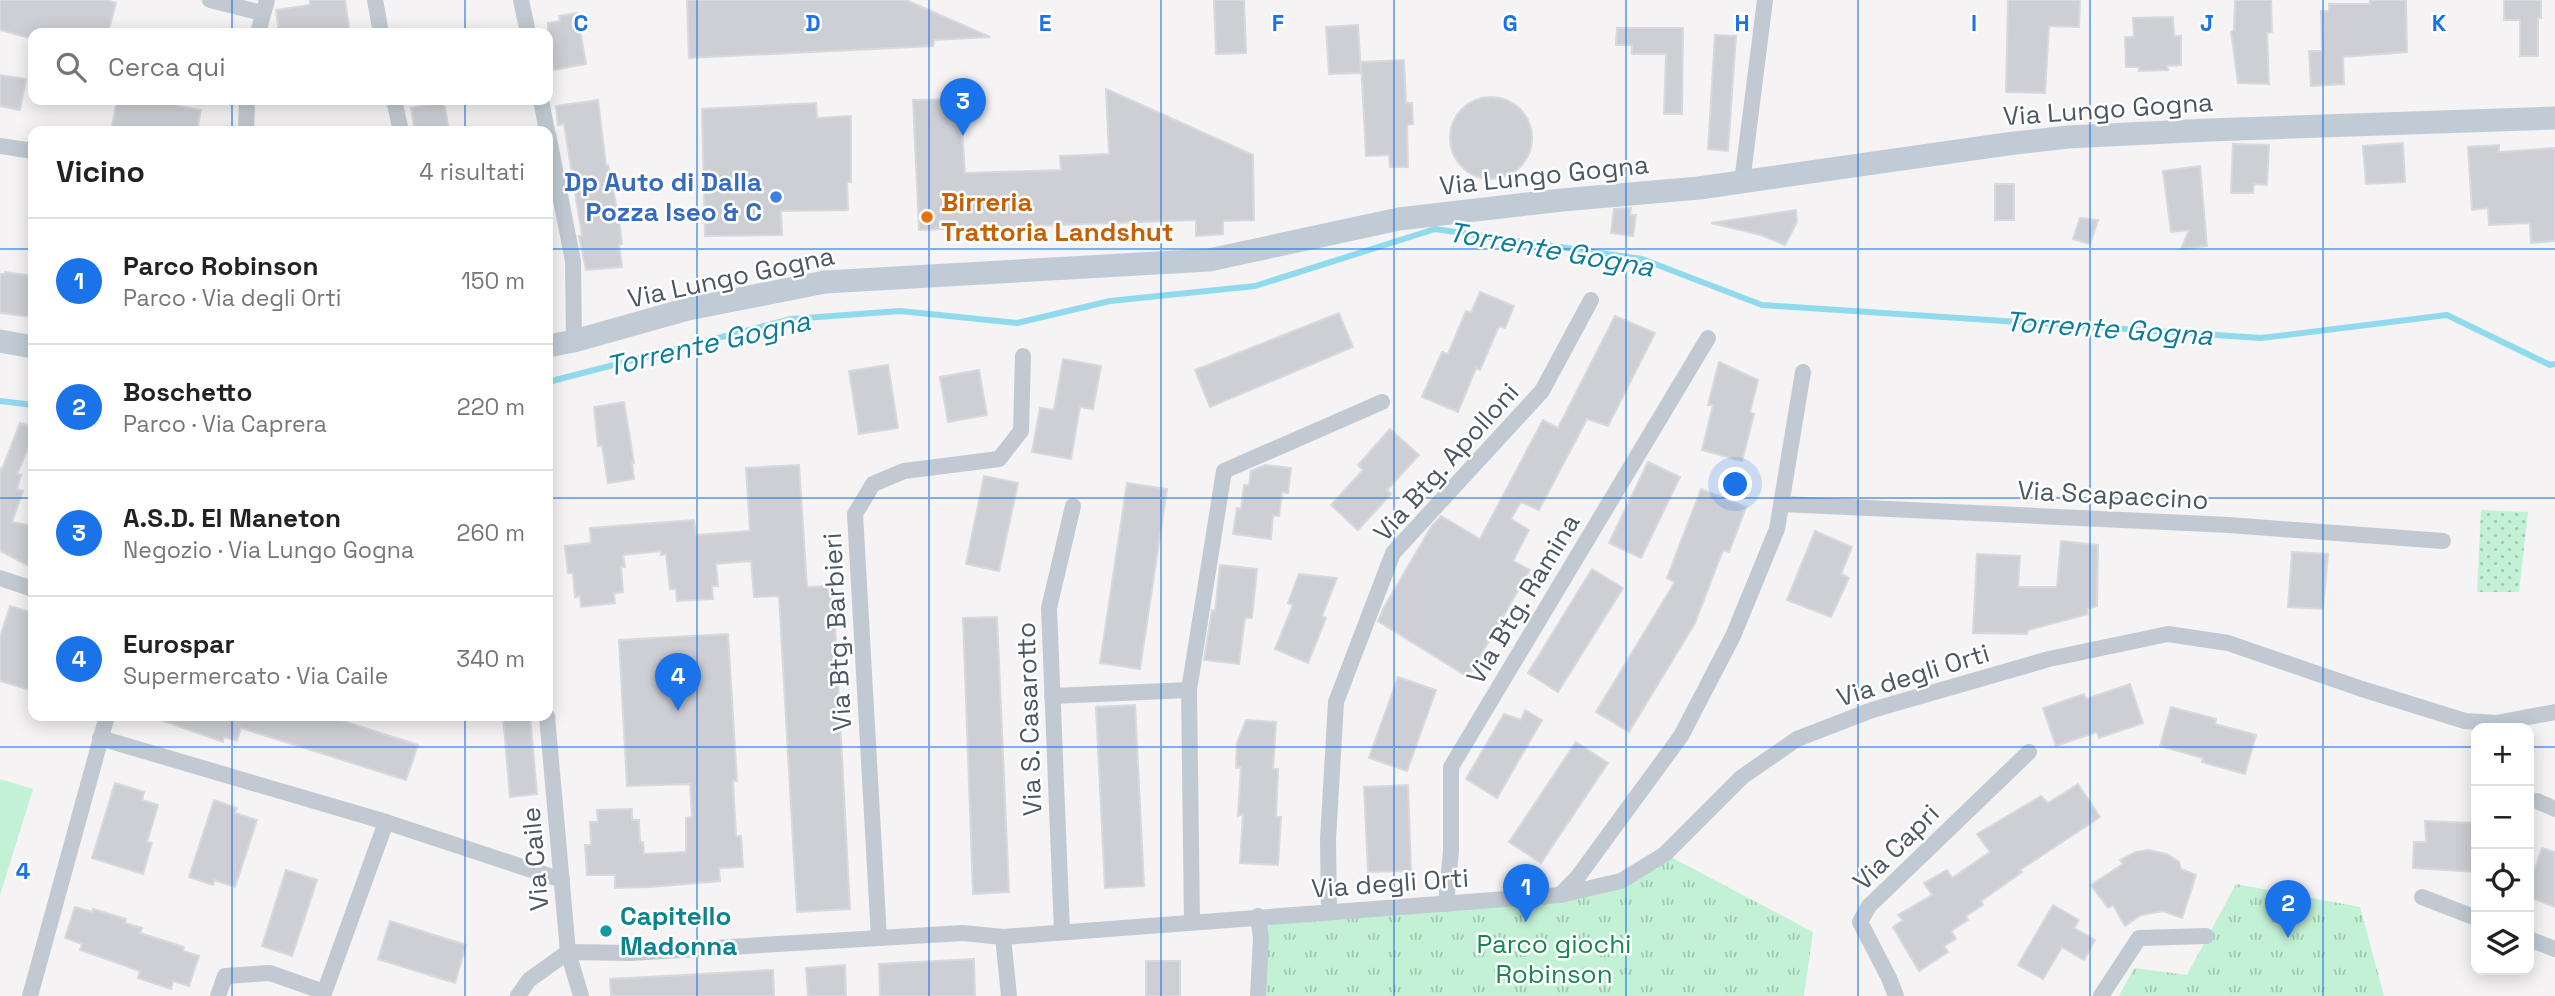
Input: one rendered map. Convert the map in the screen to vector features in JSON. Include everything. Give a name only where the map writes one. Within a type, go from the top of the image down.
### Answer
[{"type":"street","points":[[210,0],[265,7],[259,28]]},
{"type":"street","points":[[375,0],[380,28]]},
{"type":"street","points":[[521,0],[527,28]]},
{"type":"street","points":[[1742,182],[1765,0]]},
{"type":"street","points":[[246,126],[247,105]]},
{"type":"street","points":[[395,105],[400,126]]},
{"type":"street","points":[[542,105],[546,126]]},
{"type":"street","name":"Via Lungo Gogna","points":[[553,345],[688,309],[825,282],[1209,260],[1399,219],[1742,182],[1971,148],[2068,137],[2555,117]]},
{"type":"street","points":[[0,146],[28,150]]},
{"type":"street","points":[[553,163],[573,261],[574,341]]},
{"type":"street","name":"Via Btg. Apolloni","points":[[1329,912],[1328,839],[1336,702],[1393,553],[1542,391],[1591,300]]},
{"type":"street","name":"Via Btg. Ramina","points":[[1446,904],[1451,850],[1451,767],[1708,338]]},
{"type":"street","points":[[0,341],[28,346]]},
{"type":"street","name":"Via Btg. Barbieri","points":[[879,939],[855,514],[873,484],[904,471],[999,459],[1021,430],[1023,355]]},
{"type":"street","points":[[1560,895],[1577,878],[1681,736],[1733,636],[1777,529],[1803,372]]},
{"type":"street","points":[[1192,922],[1189,690],[1224,471],[1382,402]]},
{"type":"street","name":"Via Scapaccino","points":[[1782,505],[2229,525],[2443,541]]},
{"type":"street","name":"Via S. Casarotto","points":[[1062,932],[1049,608],[1073,506]]},
{"type":"street","points":[[0,578],[28,587]]},
{"type":"street","name":"Via degli Orti","points":[[568,952],[628,953],[963,933],[1003,937],[1560,895],[1621,881],[1665,854],[1742,776],[1797,739],[1872,710],[2036,663],[2168,634],[2228,643],[2361,689],[2465,721],[2496,723],[2555,712]]},
{"type":"street","points":[[1052,696],[1189,690]]},
{"type":"street","points":[[30,996],[105,721]]},
{"type":"street","name":"Via Caile","points":[[547,721],[568,952],[581,996]]},
{"type":"street","points":[[100,738],[386,822],[562,880]]},
{"type":"street","name":"Via Capri","points":[[1896,996],[1860,922],[1864,914],[1869,906],[2029,752]]},
{"type":"street","points":[[2537,801],[2555,808]]},
{"type":"street","points":[[218,996],[225,976],[270,973],[323,994],[386,822]]},
{"type":"street","points":[[2422,897],[2471,916]]},
{"type":"street","points":[[1258,916],[1261,937],[1258,996]]},
{"type":"street","points":[[2101,996],[2139,938],[2206,936]]},
{"type":"street","points":[[1003,937],[1009,996]]},
{"type":"street","points":[[2534,941],[2555,949]]},
{"type":"street","points":[[517,996],[529,980],[568,952]]},
{"type":"green space","points":[[2481,510],[2528,512],[2519,592],[2477,592]]},
{"type":"green space","points":[[0,779],[33,789],[0,895]]},
{"type":"green space","name":"Parco giochi Robinson","points":[[1665,854],[1813,932],[1804,996],[1266,996],[1258,916],[1560,895],[1621,881]]},
{"type":"green space","points":[[2236,884],[2360,907],[2384,996],[2119,996],[2134,968],[2187,975]]},
{"type":"building","points":[[0,0],[106,0],[116,3],[109,28],[28,28],[28,38],[0,30]]},
{"type":"building","points":[[310,0],[345,0],[349,28],[278,28],[276,10],[310,5]]},
{"type":"building","points":[[687,0],[906,0],[990,37],[934,40],[933,46],[689,58]]},
{"type":"building","points":[[1214,0],[1244,0],[1246,53],[1216,54]]},
{"type":"building","points":[[2008,0],[2080,0],[2079,27],[2049,26],[2045,93],[2006,92]]},
{"type":"building","points":[[2235,0],[2271,0],[2272,32],[2267,33],[2269,84],[2238,83],[2231,32],[2234,30]]},
{"type":"building","points":[[2370,0],[2406,0],[2407,52],[2343,57],[2344,84],[2311,86],[2309,51],[2322,51],[2321,11],[2329,11],[2329,4],[2370,4]]},
{"type":"building","points":[[2504,0],[2541,0],[2538,56],[2520,56],[2520,20],[2504,20]]},
{"type":"building","points":[[577,13],[586,64],[553,70],[553,28],[548,28],[548,23],[560,21],[559,16]]},
{"type":"building","points":[[2173,17],[2174,36],[2181,36],[2181,65],[2167,66],[2168,70],[2139,71],[2139,67],[2126,67],[2125,37],[2134,37],[2133,18]]},
{"type":"building","points":[[1358,25],[1361,73],[1329,74],[1326,27]]},
{"type":"building","points":[[1617,28],[1683,28],[1682,114],[1664,114],[1666,54],[1632,54],[1632,45],[1616,45]]},
{"type":"building","points":[[1715,35],[1736,36],[1728,151],[1708,149]]},
{"type":"building","points":[[1404,60],[1406,103],[1412,103],[1413,124],[1407,125],[1408,167],[1390,167],[1389,155],[1366,156],[1361,62]]},
{"type":"building","points":[[0,75],[26,79],[20,110],[0,106]]},
{"type":"building","points":[[1106,89],[1253,155],[1254,220],[1223,221],[1223,234],[1196,236],[1196,220],[919,230],[913,100],[960,99],[965,173],[1061,170],[1060,156],[1109,154]]},
{"type":"building","points":[[1491,97],[1507,100],[1520,109],[1529,122],[1532,138],[1529,154],[1520,167],[1507,176],[1491,179],[1475,176],[1462,167],[1453,154],[1450,138],[1453,122],[1462,109],[1475,100]]},
{"type":"building","points":[[598,100],[606,165],[619,219],[622,267],[586,270],[564,124],[558,125],[556,106]]},
{"type":"building","points":[[816,103],[817,118],[851,116],[851,182],[847,182],[848,210],[781,211],[782,235],[705,236],[702,109]]},
{"type":"building","points":[[116,105],[177,105],[201,110],[198,126],[112,126]]},
{"type":"building","points":[[445,105],[448,126],[414,126],[411,108]]},
{"type":"building","points":[[2403,143],[2405,182],[2366,184],[2363,146]]},
{"type":"building","points":[[2233,144],[2269,145],[2267,185],[2254,184],[2253,193],[2231,193]]},
{"type":"building","points":[[2499,145],[2499,152],[2555,148],[2555,241],[2531,243],[2530,223],[2489,225],[2488,208],[2472,210],[2468,147]]},
{"type":"building","points":[[2200,166],[2207,246],[2181,249],[2189,230],[2171,232],[2163,171]]},
{"type":"building","points":[[1995,184],[2014,184],[2014,220],[1995,220]]},
{"type":"building","points":[[1631,208],[1630,215],[1636,215],[1633,236],[1611,233],[1614,209]]},
{"type":"building","points":[[1796,210],[1797,222],[1785,245],[1761,235],[1711,223]]},
{"type":"building","points":[[2080,218],[2098,220],[2090,244],[2073,239]]},
{"type":"building","points":[[0,274],[28,275],[28,316],[0,313]]},
{"type":"building","points":[[1480,292],[1514,306],[1505,328],[1499,326],[1480,370],[1476,368],[1458,412],[1422,397],[1442,352],[1448,354],[1466,311],[1471,313]]},
{"type":"building","points":[[1339,313],[1353,347],[1210,407],[1195,370]]},
{"type":"building","points":[[1615,316],[1655,333],[1608,426],[1587,419],[1539,510],[1521,502],[1511,519],[1529,530],[1513,561],[1530,570],[1468,677],[1378,621],[1431,527],[1441,516],[1480,539],[1543,420],[1558,428]]},
{"type":"building","points":[[1063,359],[1101,366],[1093,409],[1080,407],[1071,459],[1032,452],[1040,408],[1054,410]]},
{"type":"building","points":[[1719,362],[1758,380],[1750,412],[1754,414],[1742,461],[1702,450],[1713,405],[1708,405]]},
{"type":"building","points":[[888,365],[898,428],[859,434],[849,371]]},
{"type":"building","points":[[979,370],[987,415],[948,422],[940,377]]},
{"type":"building","points":[[624,402],[634,479],[608,483],[602,445],[598,446],[594,407]]},
{"type":"building","points":[[20,423],[28,425],[28,449],[17,474],[21,475],[17,489],[23,491],[12,522],[28,525],[28,565],[0,551],[0,468],[2,469]]},
{"type":"building","points":[[1390,429],[1419,455],[1387,490],[1391,494],[1358,530],[1331,505],[1363,470],[1358,465]]},
{"type":"building","points":[[1648,462],[1680,477],[1641,558],[1609,543]]},
{"type":"building","points":[[799,465],[807,587],[833,586],[850,909],[797,912],[779,596],[754,597],[751,561],[716,564],[718,586],[712,586],[713,599],[677,601],[676,589],[670,589],[666,554],[661,555],[661,551],[623,555],[623,592],[614,593],[615,603],[581,607],[580,596],[575,597],[573,573],[568,573],[565,546],[591,543],[590,528],[694,520],[696,535],[750,531],[746,468]]},
{"type":"building","points":[[1265,465],[1291,468],[1288,493],[1282,492],[1279,516],[1273,515],[1271,539],[1233,534],[1237,508],[1241,509],[1244,485],[1249,485],[1251,471]]},
{"type":"building","points":[[984,476],[1018,483],[999,571],[966,564]]},
{"type":"building","points":[[1127,483],[1167,489],[1140,669],[1100,663]]},
{"type":"building","points":[[1701,489],[1746,507],[1729,552],[1723,550],[1695,623],[1629,732],[1596,712],[1675,582],[1667,578]]},
{"type":"building","points":[[1815,531],[1852,547],[1841,574],[1849,578],[1831,617],[1787,600]]},
{"type":"building","points":[[2061,541],[2098,545],[2097,606],[2087,609],[2088,614],[2028,630],[2027,634],[1973,633],[1977,554],[2020,556],[2018,587],[2057,587]]},
{"type":"building","points":[[2292,552],[2328,554],[2323,609],[2288,607]]},
{"type":"building","points":[[1220,565],[1257,569],[1252,618],[1245,618],[1239,664],[1204,660],[1212,610],[1215,611]]},
{"type":"building","points":[[1592,569],[1623,588],[1558,692],[1528,673]]},
{"type":"building","points":[[1299,574],[1337,578],[1322,616],[1326,618],[1308,663],[1275,649],[1293,605],[1288,603]]},
{"type":"building","points":[[10,606],[28,611],[28,689],[0,681],[0,637]]},
{"type":"building","points":[[997,617],[1009,892],[973,894],[963,618]]},
{"type":"building","points":[[728,634],[737,781],[733,781],[736,836],[741,836],[743,867],[719,868],[720,881],[650,887],[615,888],[615,875],[587,875],[585,845],[591,845],[590,822],[598,822],[597,810],[632,809],[632,820],[639,820],[640,842],[643,842],[644,854],[686,852],[686,818],[692,817],[690,784],[627,786],[619,640]]},
{"type":"building","points":[[1398,677],[1436,690],[1407,771],[1369,758]]},
{"type":"building","points":[[2130,684],[2143,723],[2099,738],[2097,732],[2056,746],[2043,708],[2084,694],[2086,699]]},
{"type":"building","points":[[1135,705],[1144,886],[1105,888],[1096,707]]},
{"type":"building","points":[[2171,707],[2216,719],[2215,724],[2256,735],[2245,774],[2160,746]]},
{"type":"building","points":[[1525,710],[1542,720],[1497,798],[1466,779],[1504,714],[1521,720]]},
{"type":"building","points":[[1246,720],[1276,722],[1273,769],[1278,769],[1276,817],[1281,817],[1278,865],[1240,863],[1243,814],[1238,816],[1241,767],[1236,768],[1237,743]]},
{"type":"building","points":[[164,721],[343,721],[418,745],[406,780],[241,728],[237,741],[224,737],[223,742]]},
{"type":"building","points":[[503,721],[530,721],[537,794],[510,797]]},
{"type":"building","points":[[1576,742],[1608,763],[1541,863],[1509,842]]},
{"type":"building","points":[[115,783],[144,792],[142,800],[158,805],[147,842],[152,843],[143,874],[92,858]]},
{"type":"building","points":[[2078,784],[2100,817],[2020,870],[2022,872],[1981,901],[1983,905],[1966,916],[1968,920],[1951,931],[1956,939],[1944,946],[1948,952],[1919,971],[1893,927],[1903,920],[1898,915],[1932,895],[1924,883],[1947,870],[1952,878],[1990,852],[1977,834],[2041,796],[2048,803]]},
{"type":"building","points":[[1408,785],[1411,871],[1368,872],[1364,787]]},
{"type":"building","points":[[214,800],[237,808],[235,813],[257,820],[235,887],[214,880],[213,885],[189,877]]},
{"type":"building","points":[[2425,821],[2471,823],[2471,872],[2413,868],[2414,842],[2426,842]]},
{"type":"building","points":[[2542,848],[2555,852],[2555,907],[2534,899],[2534,871]]},
{"type":"building","points":[[2148,850],[2167,854],[2179,862],[2181,869],[2196,875],[2182,918],[2163,911],[2141,915],[2125,926],[2113,905],[2108,908],[2091,885],[2123,864],[2120,860],[2136,852]]},
{"type":"building","points":[[286,870],[317,880],[292,956],[262,946]]},
{"type":"building","points":[[2053,905],[2079,920],[2074,928],[2095,940],[2084,960],[2062,947],[2043,979],[2018,965]]},
{"type":"building","points":[[75,907],[92,912],[93,909],[126,919],[125,923],[142,928],[140,933],[184,947],[183,951],[199,956],[189,986],[173,981],[171,989],[138,978],[140,971],[80,950],[82,944],[65,938]]},
{"type":"building","points":[[390,921],[466,945],[455,983],[378,959]]},
{"type":"building","points":[[974,959],[975,996],[880,996],[879,964]]},
{"type":"building","points":[[1146,961],[1180,961],[1180,996],[1146,996]]},
{"type":"building","points":[[845,965],[846,996],[808,996],[806,968]]},
{"type":"building","points":[[773,970],[774,996],[611,996],[610,979]]},
{"type":"waterway","name":"Torrente Gogna","points":[[553,381],[791,319],[900,311],[1017,323],[1110,301],[1255,286],[1435,229],[1642,259],[1762,305],[2261,338],[2447,315],[2550,365],[2555,364]]},
{"type":"waterway","name":"Torrente Gogna","points":[[0,401],[28,404]]},
{"type":"place","name":"A.S.D. El Maneton","points":[[963,136]]},
{"type":"place","name":"Dp Auto di Dalla Pozza Iseo & C","points":[[776,197]]},
{"type":"place","name":"Birreria Trattoria Landshut","points":[[927,217]]},
{"type":"place","name":"Eurospar","points":[[678,711]]},
{"type":"place","name":"Parco Robinson","points":[[1526,922]]},
{"type":"place","name":"Capitello Madonna","points":[[606,931]]},
{"type":"place","name":"Boschetto","points":[[2288,938]]}]
